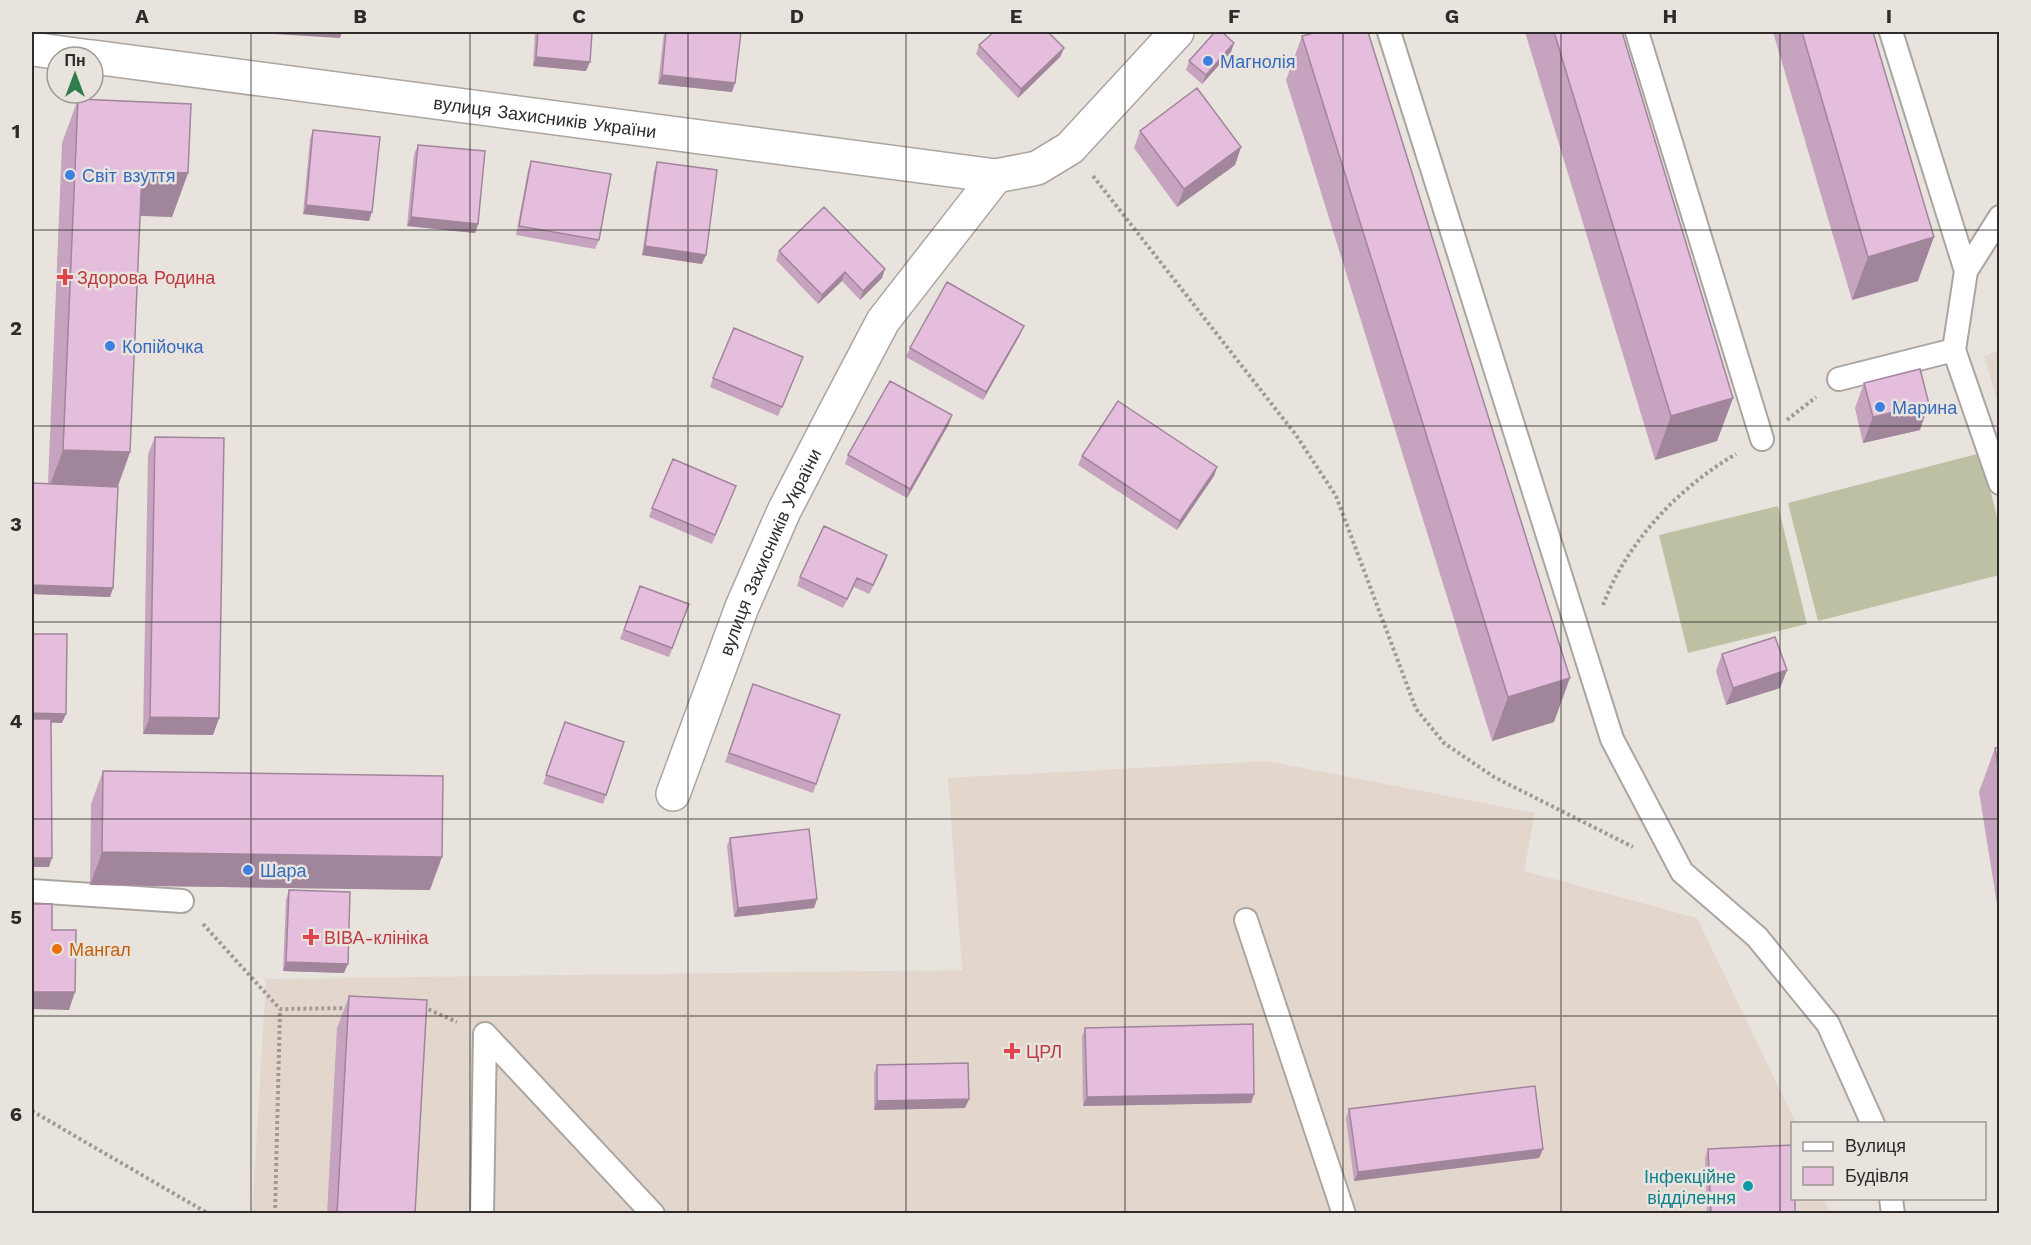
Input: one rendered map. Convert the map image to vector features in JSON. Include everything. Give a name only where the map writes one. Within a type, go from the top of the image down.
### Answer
[{"type":"street","name":"вулиця Захисників України","points":[[105,59],[996,176],[1037,168],[1070,147],[1177,32]]},
{"type":"street","name":"вулиця Захисників України","points":[[673,794],[742,607],[784,511],[833,416],[883,321],[996,176]]},
{"type":"lane","points":[[1389,32],[1612,739],[1682,872],[1757,937],[1828,1024],[1872,1122]]},
{"type":"lane","points":[[1637,32],[1762,439]]},
{"type":"lane","points":[[1892,32],[1966,271]]},
{"type":"lane","points":[[2000,217],[1966,271],[1954,350],[2000,483]]},
{"type":"lane","points":[[1839,379],[1954,350]]},
{"type":"lane","points":[[32,891],[182,901]]},
{"type":"lane","points":[[1246,920],[1344,1214]]},
{"type":"lane","points":[[482,1214],[485,1035]]},
{"type":"lane","points":[[485,1035],[653,1214]]},
{"type":"path","points":[[1070,147],[1296,435],[1336,496],[1416,709],[1444,743],[1494,777],[1682,872]]},
{"type":"path","points":[[1585,653],[1614,575],[1666,508],[1709,471],[1762,439],[1839,379]]},
{"type":"path","points":[[182,901],[280,1009],[275,1214]]},
{"type":"path","points":[[420,1006],[485,1035]]},
{"type":"path","points":[[280,1009],[362,1007]]},
{"type":"path","points":[[32,1111],[208,1214]]},
{"type":"shaded area","points":[[2000,351],[1999,408],[1984,356]]},
{"type":"shaded area","name":"ЦРЛ","points":[[1267,761],[1535,813],[1524,871],[1697,918],[1796,1122],[1791,1122],[1791,1200],[1824,1200],[1830,1213],[252,1214],[266,979],[962,970],[948,778]]},
{"type":"green space","points":[[1981,453],[1999,525],[1999,575],[1818,621],[1788,503]]},
{"type":"green space","points":[[1778,506],[1807,624],[1688,653],[1659,535]]},
{"type":"building","points":[[538,32],[592,32],[590,62],[536,57]]},
{"type":"building","points":[[666,32],[741,32],[735,83],[662,75]]},
{"type":"building","points":[[994,32],[1048,32],[1064,48],[1021,89],[979,45]]},
{"type":"building","name":"Магнолія","points":[[1215,32],[1222,32],[1234,43],[1206,75],[1189,61]]},
{"type":"building","points":[[1318,32],[1368,32],[1570,678],[1508,697],[1302,36]]},
{"type":"building","points":[[1554,32],[1622,32],[1733,398],[1671,416]]},
{"type":"building","points":[[1802,32],[1873,32],[1934,237],[1868,257]]},
{"type":"building","points":[[1197,88],[1241,147],[1184,189],[1140,131]]},
{"type":"building","points":[[105,100],[191,104],[188,173],[142,171],[130,452],[63,450],[78,105],[105,105]]},
{"type":"building","points":[[313,130],[380,137],[372,212],[306,205]]},
{"type":"building","points":[[418,145],[485,151],[478,224],[411,217]]},
{"type":"building","points":[[531,161],[611,174],[599,240],[519,226]]},
{"type":"building","points":[[657,162],[717,170],[706,255],[645,246]]},
{"type":"building","points":[[824,207],[885,269],[863,291],[845,272],[822,295],[779,251]]},
{"type":"building","points":[[947,282],[1024,326],[986,392],[910,348]]},
{"type":"building","points":[[734,328],[803,357],[782,407],[713,378]]},
{"type":"building","points":[[1920,369],[1929,404],[1873,417],[1864,383]]},
{"type":"building","points":[[890,381],[952,415],[910,489],[848,455]]},
{"type":"building","points":[[1118,401],[1217,467],[1180,521],[1082,456]]},
{"type":"building","points":[[155,437],[224,438],[219,718],[150,717]]},
{"type":"building","points":[[673,459],[736,486],[715,535],[652,508]]},
{"type":"building","points":[[32,483],[118,487],[113,588],[32,585]]},
{"type":"building","points":[[824,526],[887,555],[873,585],[857,578],[847,599],[800,577]]},
{"type":"building","points":[[640,586],[689,604],[672,648],[624,630]]},
{"type":"building","points":[[32,634],[67,634],[66,714],[32,713]]},
{"type":"building","points":[[1775,637],[1787,670],[1733,688],[1722,654]]},
{"type":"building","points":[[753,684],[840,715],[816,784],[729,753]]},
{"type":"building","points":[[32,719],[51,719],[52,858],[32,858]]},
{"type":"building","points":[[565,722],[624,742],[606,795],[546,775]]},
{"type":"building","points":[[2000,747],[2000,777],[1995,748]]},
{"type":"building","points":[[103,771],[443,776],[442,857],[102,852]]},
{"type":"building","points":[[809,829],[817,899],[738,908],[730,838]]},
{"type":"building","points":[[289,890],[350,892],[348,964],[286,962]]},
{"type":"building","points":[[32,904],[52,904],[52,930],[76,930],[75,992],[32,992]]},
{"type":"building","points":[[349,996],[427,1000],[415,1214],[337,1214]]},
{"type":"building","points":[[1253,1024],[1254,1094],[1087,1097],[1085,1028]]},
{"type":"building","points":[[968,1063],[969,1099],[877,1101],[877,1065]]},
{"type":"building","points":[[1535,1086],[1543,1149],[1358,1172],[1349,1109]]},
{"type":"building","name":"Інфекційне відділення","points":[[1791,1145],[1791,1200],[1795,1200],[1795,1214],[1711,1214],[1708,1149]]},
{"type":"place","name":"Магнолія","points":[[1208,61]]},
{"type":"place","name":"Світ взуття","points":[[70,175]]},
{"type":"place","name":"Здорова Родина","points":[[65,277]]},
{"type":"place","name":"Копійочка","points":[[110,346]]},
{"type":"place","name":"Марина","points":[[1880,407]]},
{"type":"place","name":"Шара","points":[[248,870]]},
{"type":"place","name":"ВІВА-клініка","points":[[311,937]]},
{"type":"place","name":"Мангал","points":[[57,949]]},
{"type":"place","name":"ЦРЛ","points":[[1012,1051]]},
{"type":"place","name":"Інфекційне відділення","points":[[1748,1186]]}]
